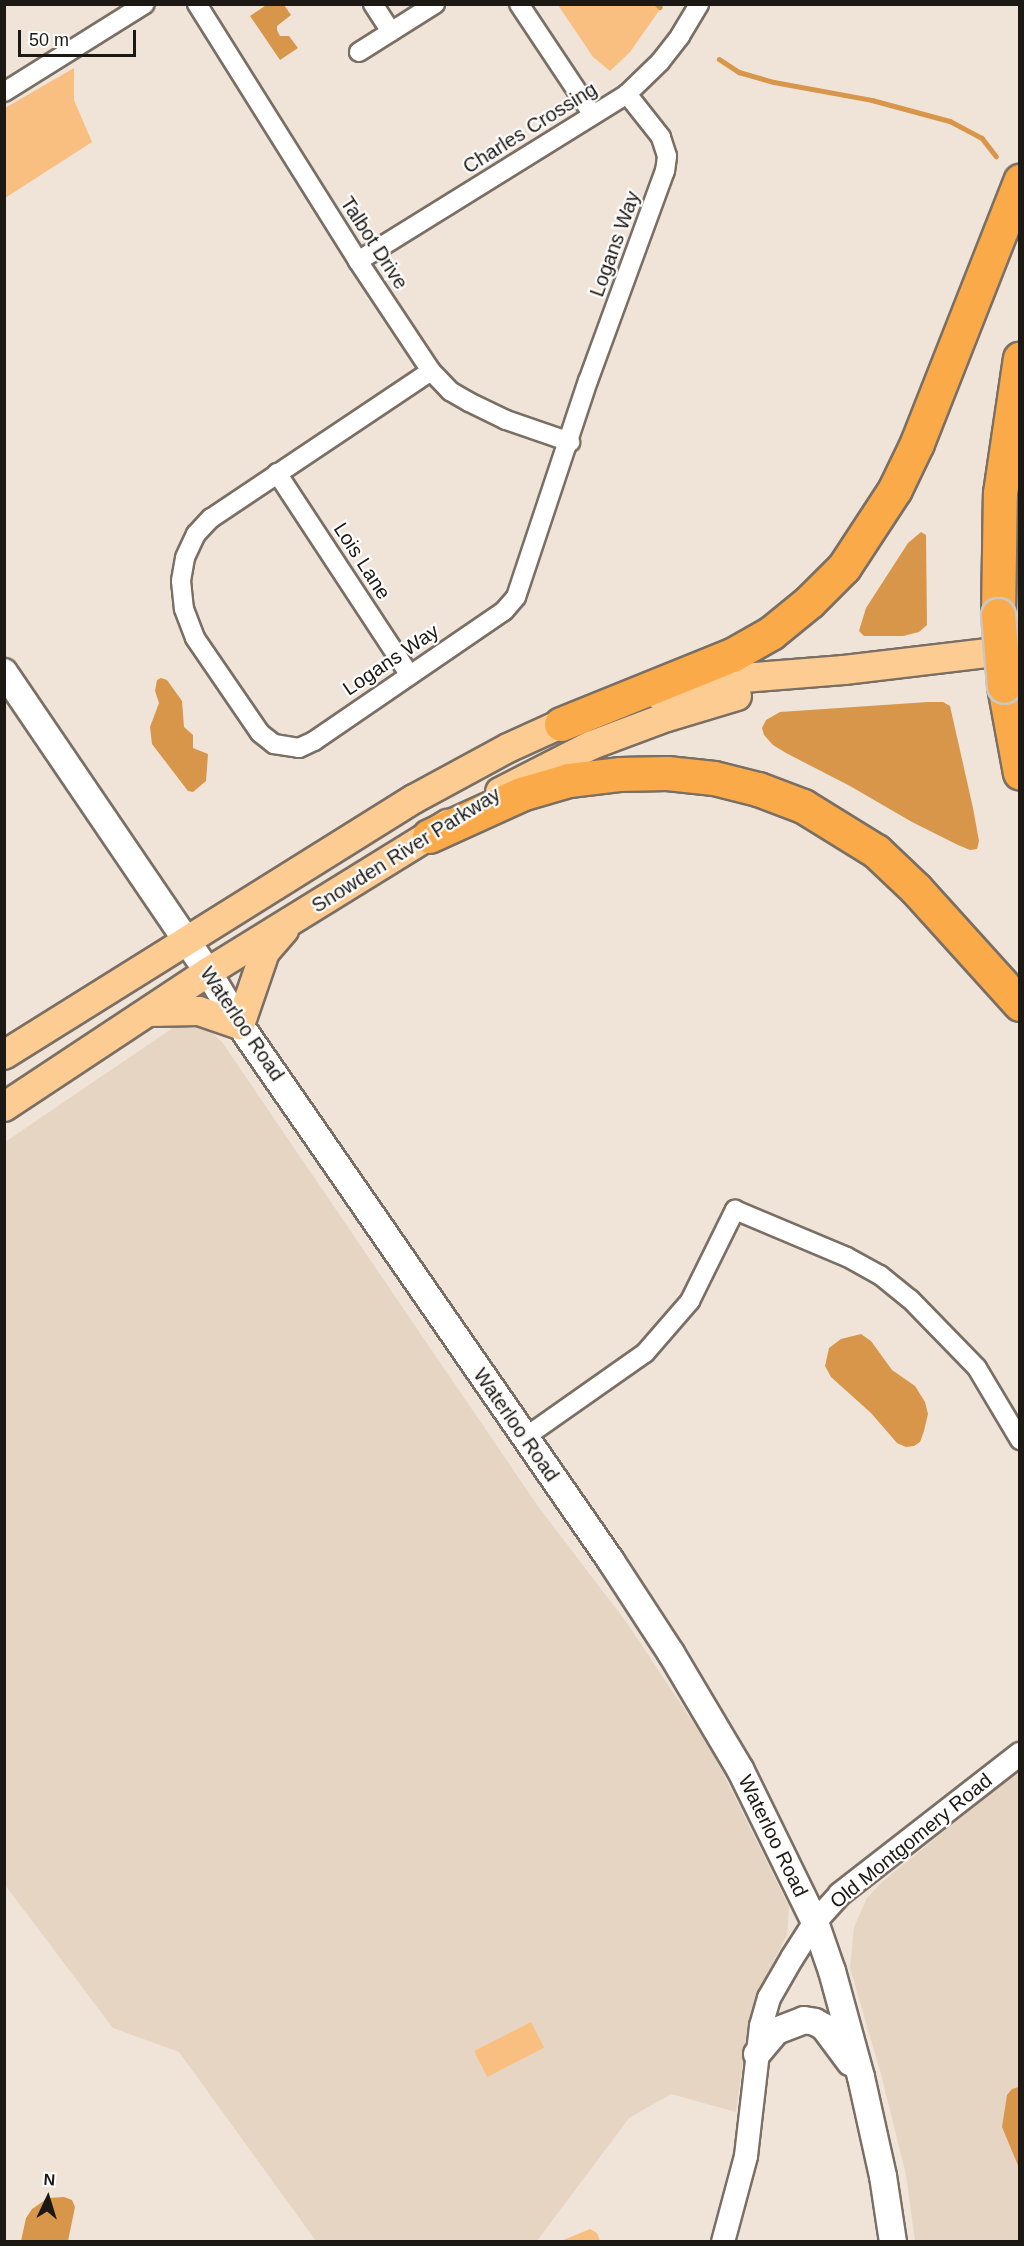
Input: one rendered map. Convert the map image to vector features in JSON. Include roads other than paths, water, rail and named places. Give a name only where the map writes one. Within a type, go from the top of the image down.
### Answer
[{"type":"highway","points":[[561,724],[732,655],[771,633],[809,602],[844,567],[895,489],[917,443],[1020,181]]},
{"type":"highway","points":[[1020,358],[1000,493],[998,615],[1004,686],[1020,772]]},
{"type":"highway","points":[[429,836],[521,794],[569,780],[619,774],[667,773],[714,778],[758,789],[803,806],[876,851],[916,889],[1020,1004]]},
{"type":"main road","name":"Snowden River Parkway","points":[[4,1055],[450,778],[561,724],[664,694],[743,678],[844,670],[1020,649]]},
{"type":"main road","name":"Snowden River Parkway","points":[[4,1107],[208,972],[517,781],[592,745],[667,717],[746,693],[844,670]]},
{"type":"main road","name":"Waterloo Road","points":[[4,672],[208,972],[240,1025],[611,1561],[710,1717],[776,1837],[815,1922],[832,1971],[861,2077],[883,2176],[893,2241]]},
{"type":"main road","points":[[147,1012],[200,1011],[240,1025],[265,952],[293,920]]},
{"type":"main road","points":[[757,2054],[776,2031],[785,2025],[804,2020],[814,2022],[832,2035],[861,2077]]},
{"type":"street","points":[[4,92],[145,4]]},
{"type":"street","name":"Talbot Drive","points":[[197,4],[358,261],[431,371],[450,391],[478,406],[506,420],[570,441]]},
{"type":"street","points":[[373,4],[391,32]]},
{"type":"street","points":[[359,52],[435,4]]},
{"type":"street","points":[[519,4],[593,115]]},
{"type":"street","name":"Charles Crossing","points":[[358,261],[627,94],[660,62],[680,36],[699,4]]},
{"type":"street","name":"Logans Way","points":[[431,371],[211,518],[196,534],[185,558],[181,581],[184,609],[195,638],[260,733],[274,744],[299,748],[314,741],[504,611],[516,597],[570,441],[588,381],[665,171],[667,156],[661,137],[627,94]]},
{"type":"street","name":"Lois Lane","points":[[277,473],[409,674]]},
{"type":"street","points":[[524,1438],[606,1382],[651,1346],[690,1301],[735,1210],[847,1257],[880,1275],[910,1299],[977,1368],[1020,1440]]},
{"type":"street","name":"Old Montgomery Road","points":[[723,2241],[746,2156],[761,2026],[770,1998],[815,1922],[840,1894],[1020,1754]]},
{"type":"waterway","points":[[657,4],[660,7]]},
{"type":"waterway","points":[[719,59],[739,72],[774,82],[872,100],[950,121],[982,138],[996,156]]}]
